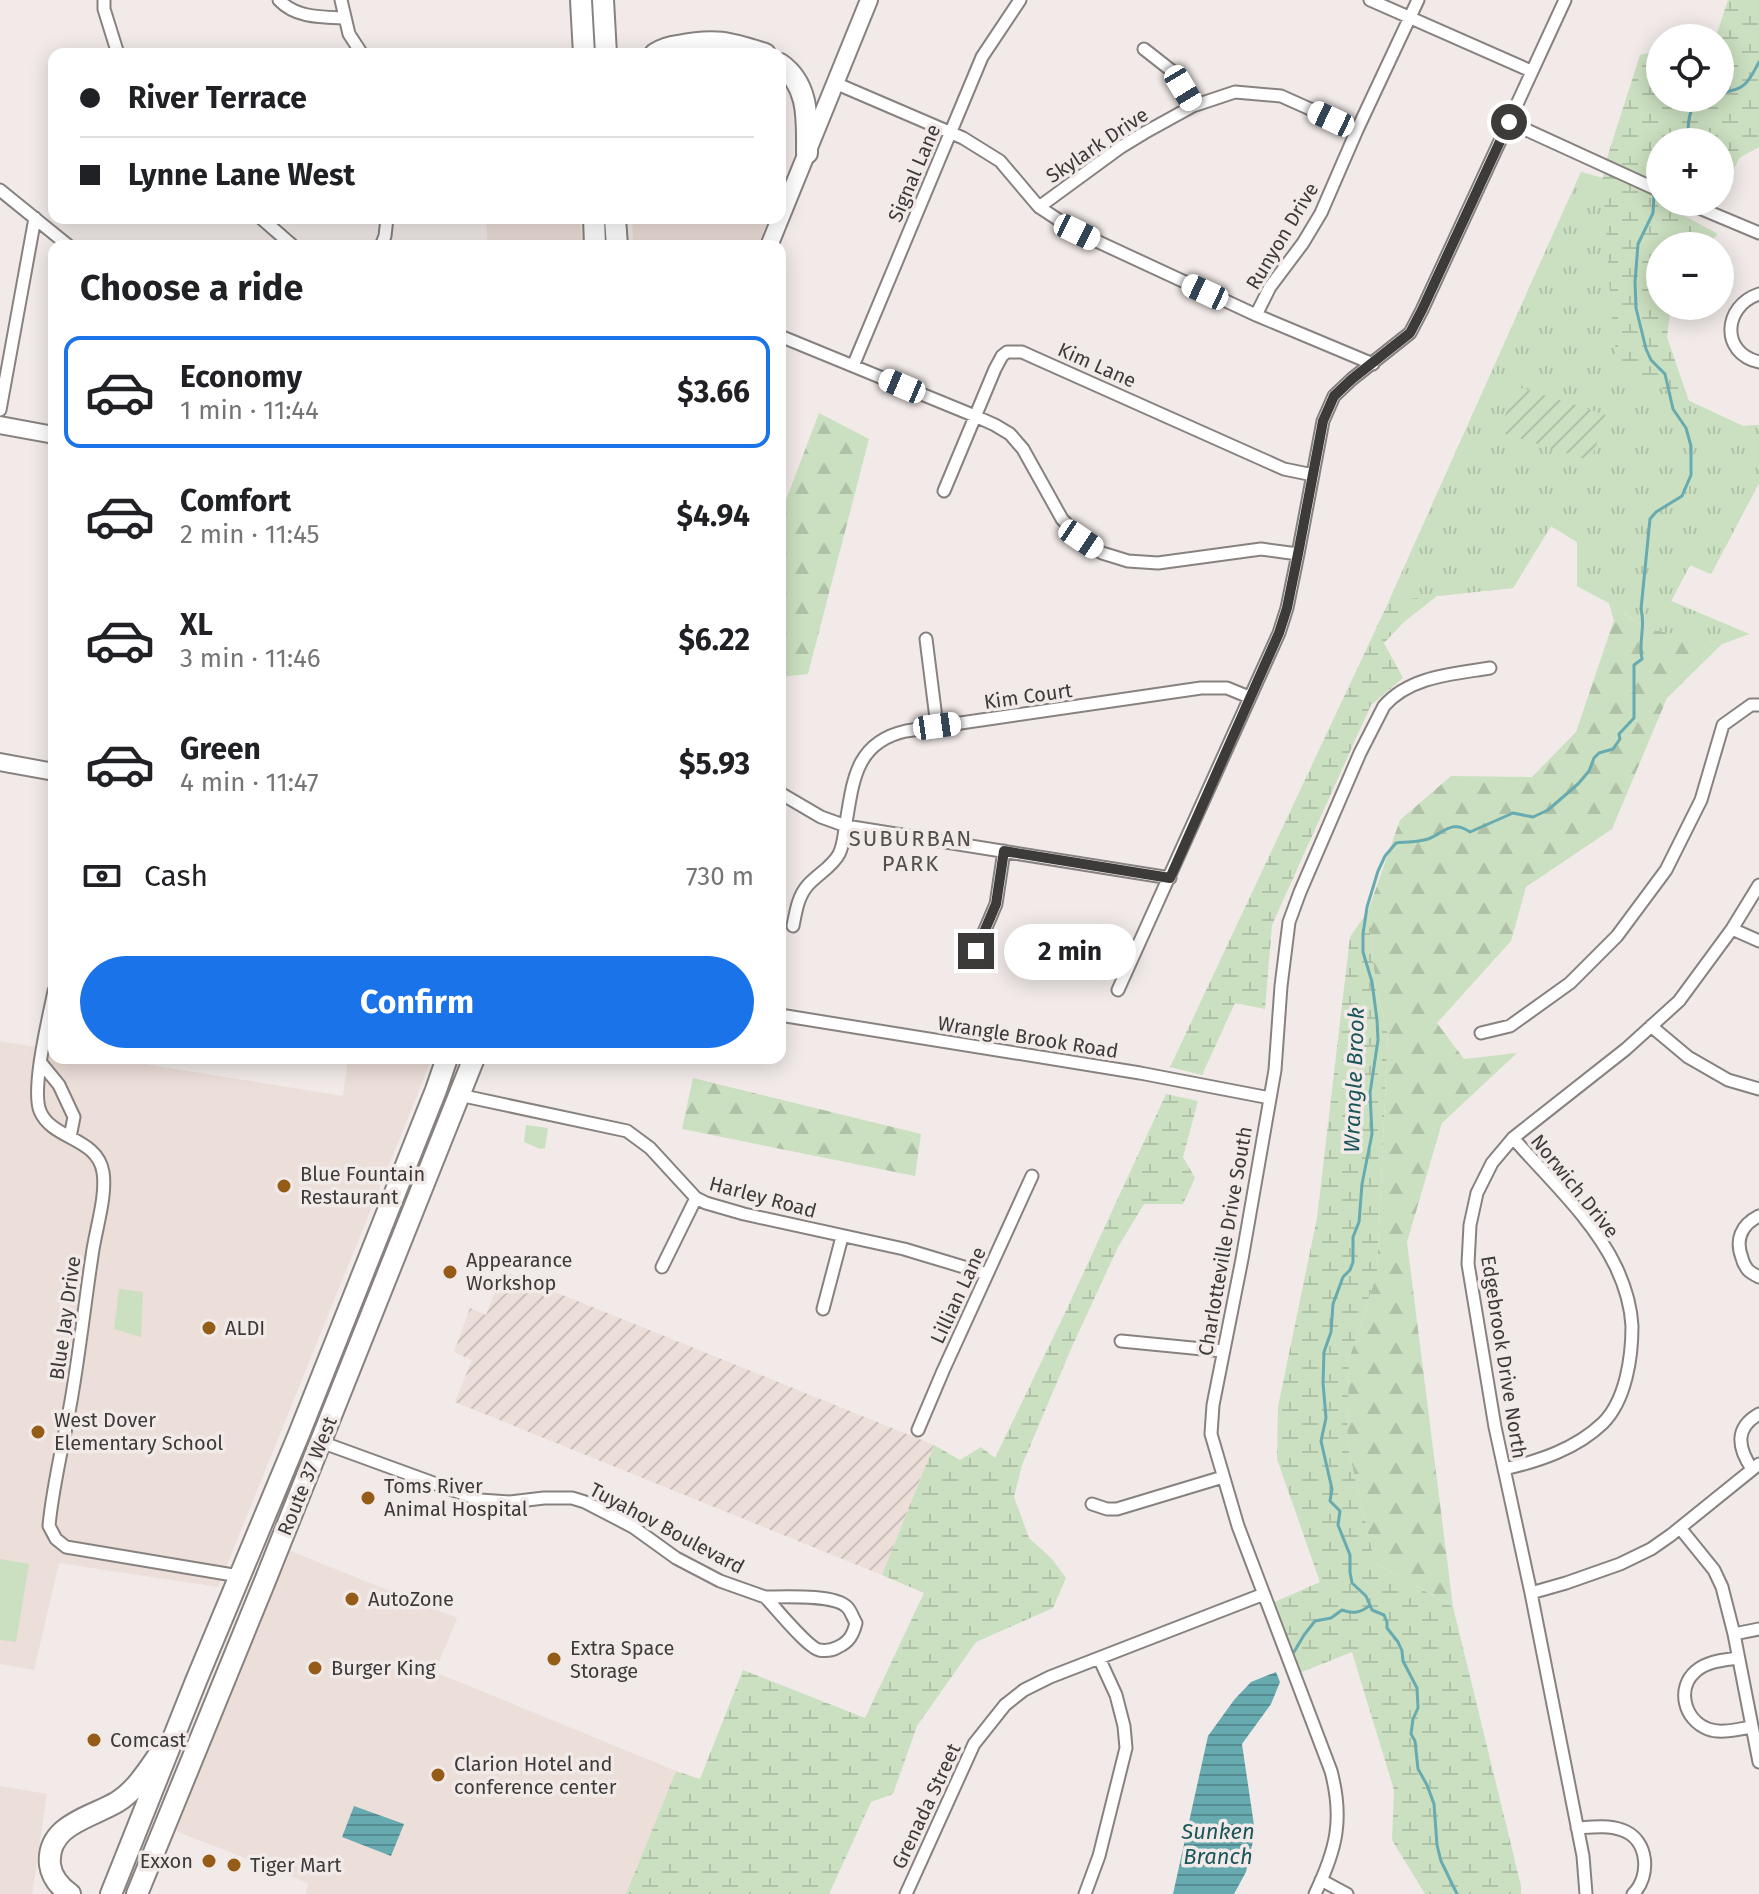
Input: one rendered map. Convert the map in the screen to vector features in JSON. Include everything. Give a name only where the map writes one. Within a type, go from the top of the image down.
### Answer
[{"type":"highway","points":[[581,0],[584,48]]},
{"type":"highway","points":[[603,0],[606,48]]},
{"type":"highway","points":[[668,48],[702,41],[725,42],[745,48]]},
{"type":"highway","points":[[786,70],[804,96],[807,153]]},
{"type":"highway","name":"Route 37 West","points":[[116,1892],[177,1730],[310,1406],[445,1064]]},
{"type":"highway","name":"Route 37 West","points":[[137,1894],[472,1064]]},
{"type":"highway","points":[[70,1894],[59,1886],[51,1871],[50,1860],[56,1836],[118,1801],[135,1787],[177,1730]]},
{"type":"main road","points":[[786,204],[869,0]]},
{"type":"main road","points":[[0,425],[48,434]]},
{"type":"main road","points":[[0,762],[48,771]]},
{"type":"street","points":[[104,0],[116,48]]},
{"type":"street","points":[[279,0],[292,11],[345,18]]},
{"type":"street","points":[[341,0],[349,34],[358,48]]},
{"type":"street","name":"Signal Lane","points":[[853,366],[982,57],[1020,0]]},
{"type":"street","points":[[1370,0],[1531,71]]},
{"type":"street","name":"Runyon Drive","points":[[1256,315],[1270,287],[1321,213],[1418,0]]},
{"type":"street","points":[[1118,990],[1279,633],[1287,608],[1323,421],[1334,396],[1410,333],[1565,0]]},
{"type":"street","points":[[1144,49],[1172,71],[1193,106]]},
{"type":"street","points":[[835,83],[963,138],[1000,161],[1039,207],[1077,232],[1256,315],[1373,364]]},
{"type":"street","name":"Skylark Drive","points":[[1039,207],[1121,147],[1193,106],[1235,92],[1281,96],[1357,130]]},
{"type":"street","points":[[1509,122],[1646,185]]},
{"type":"street","points":[[0,190],[62,240]]},
{"type":"street","points":[[1718,216],[1759,233]]},
{"type":"street","points":[[0,410],[35,218]]},
{"type":"street","points":[[268,224],[286,240]]},
{"type":"street","points":[[1759,294],[1740,304],[1734,313],[1731,335],[1735,346],[1743,354],[1759,362]]},
{"type":"street","points":[[786,338],[975,416],[1010,434],[1023,449],[1062,519],[1081,539],[1102,553],[1128,561],[1158,563],[1261,549],[1298,554]]},
{"type":"street","name":"Kim Lane","points":[[944,491],[1002,356],[1007,352],[1022,352],[1284,469],[1313,475]]},
{"type":"street","points":[[926,639],[937,726]]},
{"type":"street","name":"Charlotteville Drive South","points":[[1315,1894],[1330,1860],[1336,1835],[1336,1790],[1238,1526],[1211,1434],[1213,1405],[1275,1070],[1289,922],[1300,892],[1378,718],[1389,701],[1408,687],[1430,678],[1490,668]]},
{"type":"street","name":"Kim Court","points":[[793,926],[800,897],[829,867],[841,849],[855,775],[864,757],[887,737],[937,726],[1201,688],[1227,688],[1249,697]]},
{"type":"street","points":[[1481,1033],[1510,1026],[1570,983],[1617,936],[1666,870],[1701,800],[1723,725],[1751,705],[1759,705]]},
{"type":"street","points":[[786,797],[821,817],[846,826],[1170,878]]},
{"type":"street","points":[[976,951],[996,904],[1004,851]]},
{"type":"street","name":"Edgebrook Drive North","points":[[1586,1894],[1577,1828],[1495,1427],[1468,1264],[1470,1225],[1477,1193],[1492,1163],[1513,1138],[1594,1076],[1679,1001],[1732,929],[1759,885]]},
{"type":"street","points":[[1732,929],[1759,941]]},
{"type":"street","name":"Wrangle Brook Road","points":[[786,1016],[1126,1071],[1270,1098]]},
{"type":"street","name":"Blue Jay Drive","points":[[48,1024],[36,1089],[40,1111],[49,1126],[84,1144],[94,1153],[103,1170],[103,1196],[50,1515],[52,1535],[66,1547],[239,1576]]},
{"type":"street","points":[[1651,1026],[1688,1057],[1728,1080],[1759,1089]]},
{"type":"street","points":[[41,1063],[59,1085],[74,1117],[70,1137]]},
{"type":"street","name":"Harley Road","points":[[459,1095],[627,1131],[650,1148],[696,1198],[706,1203],[904,1249],[987,1274]]},
{"type":"street","name":"Norwich Drive","points":[[1504,1469],[1537,1462],[1558,1453],[1604,1423],[1616,1405],[1623,1385],[1629,1362],[1632,1323],[1615,1265],[1592,1228],[1513,1138]]},
{"type":"street","name":"Lillian Lane","points":[[918,1430],[1032,1176]]},
{"type":"street","points":[[662,1267],[696,1198]]},
{"type":"street","points":[[1759,1216],[1745,1225],[1738,1240],[1743,1263],[1759,1277]]},
{"type":"street","points":[[823,1309],[842,1237]]},
{"type":"street","points":[[1121,1341],[1223,1351]]},
{"type":"street","points":[[1531,1593],[1620,1564],[1651,1549],[1680,1528],[1756,1467],[1744,1457],[1740,1441],[1749,1420],[1759,1414]]},
{"type":"street","name":"Tuyahov Boulevard","points":[[321,1442],[480,1500],[510,1502],[572,1498],[585,1502],[633,1527],[687,1564],[720,1581],[765,1597],[824,1598],[843,1604],[856,1623],[853,1635],[834,1649],[819,1650],[806,1643],[765,1597]]},
{"type":"street","points":[[1092,1504],[1117,1509],[1223,1477]]},
{"type":"street","points":[[1680,1528],[1714,1570],[1722,1587],[1759,1759]]},
{"type":"street","name":"Grenada Street","points":[[906,1894],[974,1744],[1005,1705],[1024,1690],[1050,1677],[1264,1594]]},
{"type":"street","points":[[1734,1634],[1759,1629]]},
{"type":"street","points":[[1085,1894],[1099,1856],[1126,1748],[1116,1695],[1099,1658]]},
{"type":"street","points":[[1738,1658],[1709,1664],[1696,1671],[1688,1681],[1684,1700],[1689,1714],[1705,1728],[1718,1731],[1752,1727]]},
{"type":"street","points":[[1577,1828],[1610,1827],[1630,1833],[1643,1849],[1646,1865],[1640,1886],[1633,1894]]},
{"type":"street","points":[[1321,1880],[1347,1894]]},
{"type":"shaded area","points":[[486,224],[580,224],[582,240],[488,240]]},
{"type":"shaded area","points":[[632,224],[766,224],[760,240],[633,240]]},
{"type":"shaded area","points":[[0,1041],[48,1049],[48,1064],[144,1064],[343,1096],[347,1064],[430,1064],[218,1587],[59,1563],[34,1670],[0,1664]]},
{"type":"shaded area","points":[[503,1271],[934,1445],[882,1575],[455,1402],[472,1360],[454,1352],[470,1308],[486,1315]]},
{"type":"shaded area","points":[[288,1550],[457,1618],[435,1672],[676,1771],[626,1894],[306,1894],[308,1883],[176,1831]]},
{"type":"shaded area","points":[[0,1786],[47,1794],[32,1894],[0,1894]]},
{"type":"green space","points":[[1728,0],[1759,0],[1759,147],[1739,158],[1734,169],[1734,128],[1646,128],[1646,216],[1685,216],[1714,232],[1646,232],[1646,320],[1669,320],[1667,337],[1689,401],[1743,426],[1759,425],[1759,483],[1711,574],[1690,565],[1671,601],[1749,634],[1722,644],[1645,628],[1624,613],[1614,620],[1609,603],[1577,586],[1577,542],[1551,526],[1513,588],[1437,596],[1404,622],[1384,643],[1403,678],[1371,705],[1272,925],[1265,1009],[1235,1003],[1202,1075],[1170,1067],[1389,601],[1581,172],[1603,178],[1640,55],[1646,54],[1646,112],[1734,112],[1734,24],[1720,24]]},
{"type":"green space","points":[[1581,172],[1603,179],[1618,368],[1743,426],[1759,425],[1759,483],[1711,574],[1690,565],[1671,601],[1749,634],[1722,644],[1645,628],[1624,613],[1614,620],[1609,603],[1577,586],[1577,542],[1551,526],[1513,588],[1389,601]]},
{"type":"green space","points":[[1515,386],[1606,415],[1591,461],[1500,432]]},
{"type":"green space","points":[[819,413],[869,439],[808,674],[786,676],[786,500]]},
{"type":"green space","points":[[1623,613],[1645,628],[1722,644],[1667,698],[1612,829],[1526,887],[1511,941],[1437,1023],[1464,1059],[1517,1053],[1442,1123],[1407,1242],[1453,1607],[1375,1563],[1347,1444],[1349,1359],[1377,1273],[1388,1034],[1376,989],[1368,911],[1400,820],[1451,776],[1532,777],[1576,732],[1614,620]]},
{"type":"green space","points":[[1368,911],[1376,989],[1388,1034],[1377,1273],[1349,1359],[1347,1444],[1375,1563],[1453,1607],[1521,1894],[1425,1894],[1392,1840],[1394,1790],[1352,1652],[1294,1675],[1268,1605],[1320,1582],[1277,1459],[1278,1407],[1317,1218],[1350,937]]},
{"type":"green space","points":[[693,1078],[921,1134],[915,1176],[682,1129]]},
{"type":"green space","points":[[1166,1094],[1198,1101],[1183,1157],[1195,1178],[1183,1204],[1144,1204],[1118,1247],[1022,1465],[1014,1497],[1029,1538],[1052,1559],[1066,1578],[1053,1608],[976,1642],[917,1726],[893,1794],[871,1802],[829,1894],[626,1894],[676,1771],[700,1779],[743,1670],[865,1718],[924,1593],[882,1575],[934,1445],[960,1460],[981,1447],[995,1458]]},
{"type":"green space","points":[[526,1125],[548,1128],[545,1148],[524,1142]]},
{"type":"green space","points":[[119,1289],[143,1292],[141,1337],[114,1329]]},
{"type":"green space","points":[[0,1559],[29,1564],[16,1642],[0,1640]]},
{"type":"water","name":"Sunken Branch","points":[[1276,1672],[1280,1682],[1271,1704],[1242,1744],[1255,1832],[1246,1872],[1234,1894],[1173,1894],[1208,1736],[1251,1682]]},
{"type":"water","points":[[354,1806],[404,1824],[391,1856],[342,1837]]},
{"type":"waterway","name":"Wrangle Brook","points":[[1734,90],[1752,76],[1759,62]]},
{"type":"waterway","name":"Wrangle Brook","points":[[1688,128],[1691,112]]},
{"type":"waterway","name":"Wrangle Brook","points":[[1457,1894],[1441,1861],[1434,1804],[1418,1769],[1415,1741],[1411,1734],[1418,1708],[1417,1688],[1403,1661],[1398,1642],[1387,1628],[1384,1615],[1372,1610],[1366,1596],[1352,1583],[1350,1555],[1338,1525],[1340,1511],[1330,1501],[1332,1489],[1321,1441],[1326,1418],[1324,1352],[1331,1332],[1333,1304],[1343,1277],[1353,1262],[1353,1237],[1359,1222],[1362,1184],[1372,1134],[1370,1093],[1378,1040],[1372,982],[1363,952],[1363,934],[1378,871],[1396,843],[1428,839],[1453,827],[1470,832],[1513,813],[1533,817],[1548,810],[1578,784],[1599,753],[1613,749],[1620,739],[1619,734],[1634,718],[1634,665],[1642,659],[1641,609],[1650,519],[1682,496],[1691,475],[1691,446],[1686,428],[1673,409],[1665,374],[1651,360],[1646,349],[1636,308],[1638,244],[1652,216]]},
{"type":"waterway","name":"Sunken Branch","points":[[1294,1652],[1315,1621],[1331,1618],[1342,1610],[1360,1611],[1370,1605]]},
{"type":"place","name":"Blue Fountain Restaurant","points":[[284,1186]]},
{"type":"place","name":"Appearance Workshop","points":[[450,1272]]},
{"type":"place","name":"ALDI","points":[[209,1328]]},
{"type":"place","name":"West Dover Elementary School","points":[[38,1432]]},
{"type":"place","name":"Toms River Animal Hospital","points":[[368,1498]]},
{"type":"place","name":"AutoZone","points":[[352,1599]]},
{"type":"place","name":"Extra Space Storage","points":[[554,1659]]},
{"type":"place","name":"Burger King","points":[[315,1668]]},
{"type":"place","name":"Comcast","points":[[94,1740]]},
{"type":"place","name":"Clarion Hotel and conference center","points":[[438,1775]]},
{"type":"place","name":"Exxon","points":[[209,1861]]},
{"type":"place","name":"Tiger Mart","points":[[234,1865]]},
{"type":"district","name":"SUBURBAN PARK","points":[[911,850]]},
{"type":"route","points":[[976,951],[996,904],[1004,851],[1170,878],[1279,633],[1287,608],[1323,421],[1334,396],[1410,333],[1509,122]]}]
